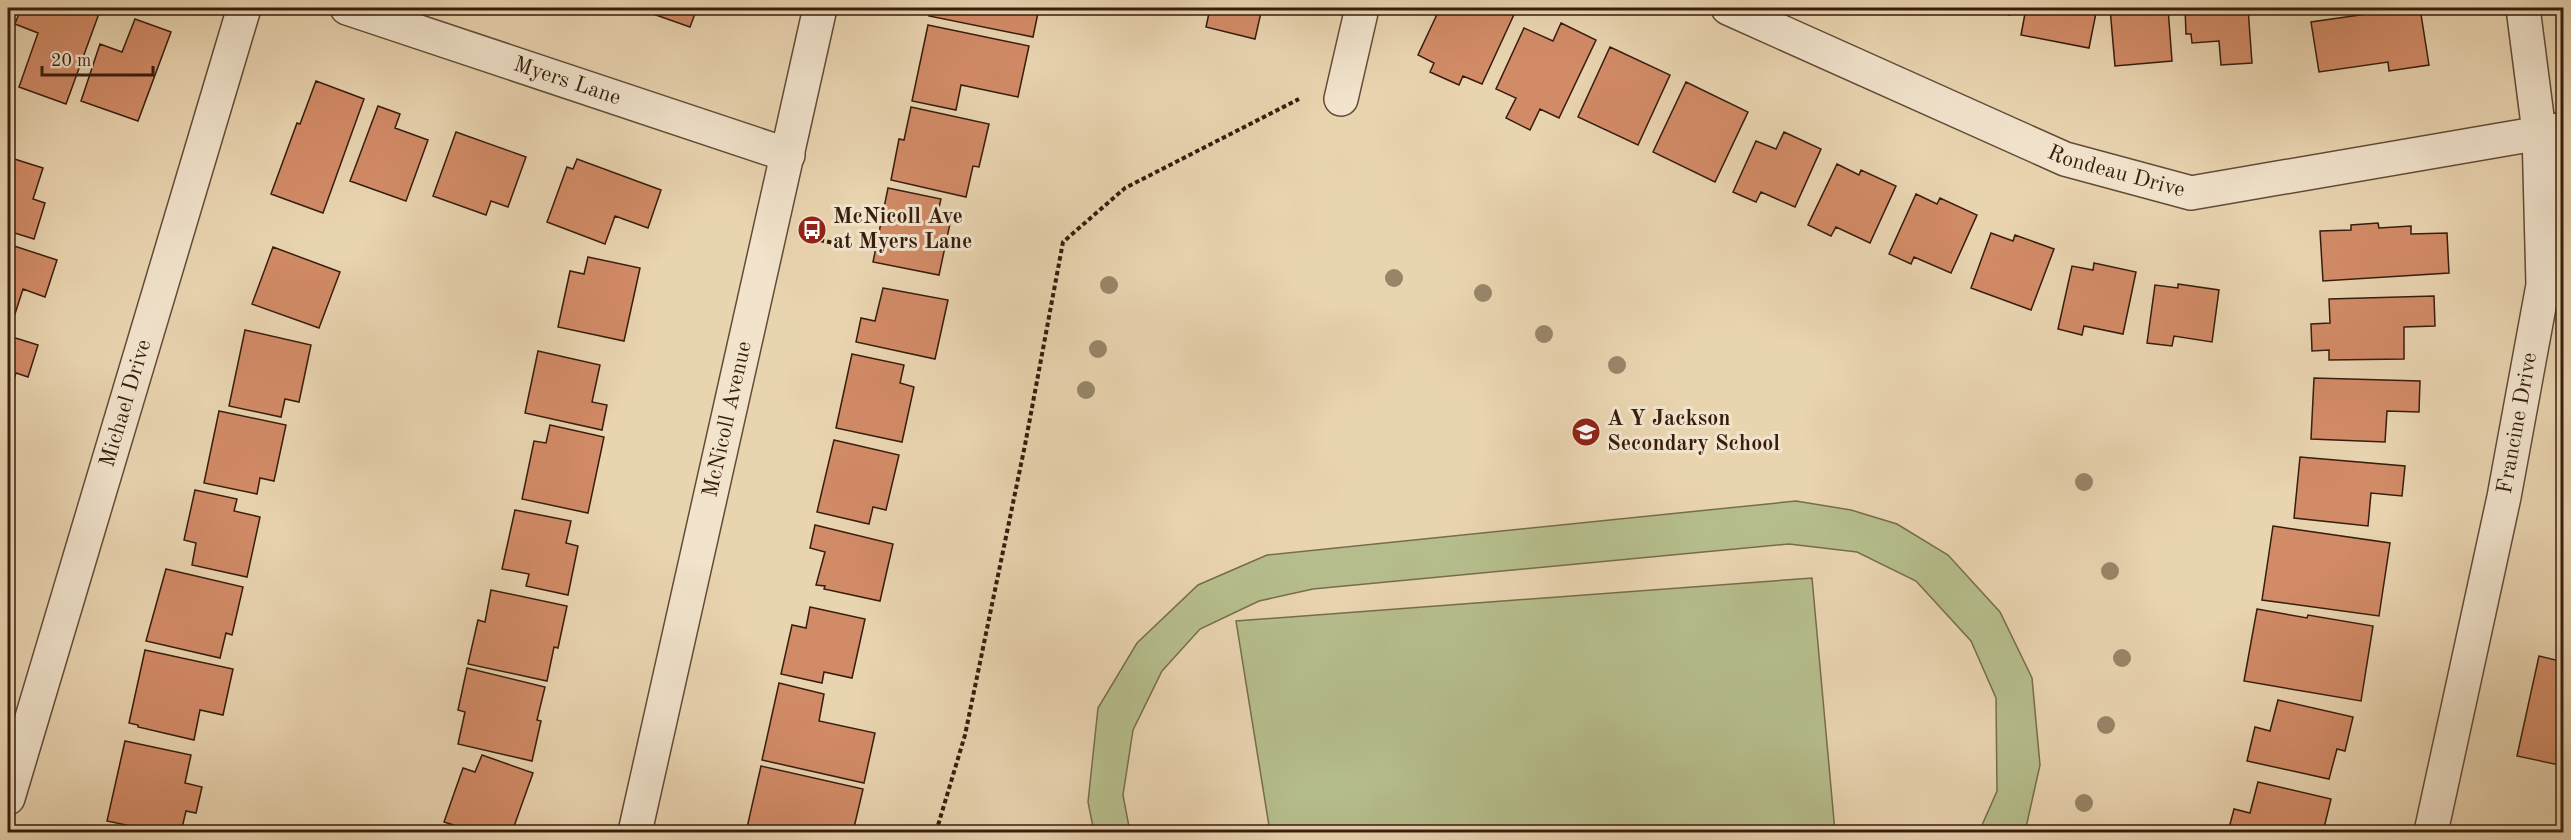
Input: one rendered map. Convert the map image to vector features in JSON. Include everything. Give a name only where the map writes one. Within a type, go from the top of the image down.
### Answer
[{"type":"street","name":"Michael Drive","points":[[8,798],[244,8]]},
{"type":"street","name":"Myers Lane","points":[[347,8],[789,155]]},
{"type":"street","name":"McNicoll Avenue","points":[[635,832],[789,155],[820,8]]},
{"type":"street","points":[[1341,99],[1362,8]]},
{"type":"street","name":"Rondeau Drive","points":[[1728,8],[2065,159],[2191,193],[2551,131]]},
{"type":"street","name":"Francine Drive","points":[[2432,832],[2504,497],[2544,285],[2551,131],[2523,8]]},
{"type":"path","points":[[936,832],[965,735],[1025,445],[1063,242],[1125,188],[1299,99]]},
{"type":"green space","points":[[1796,501],[1851,510],[1897,524],[1948,555],[2000,612],[2032,678],[2040,765],[2025,832],[1979,832],[1997,791],[1996,698],[1971,641],[1916,581],[1857,552],[1789,544],[1313,589],[1259,601],[1200,629],[1162,671],[1133,730],[1123,795],[1130,832],[1094,832],[1088,802],[1098,708],[1137,643],[1198,585],[1267,555]]},
{"type":"green space","points":[[1812,578],[1835,832],[1270,832],[1236,621]]},
{"type":"building","points":[[21,8],[101,8],[66,104],[19,87],[38,33],[15,24]]},
{"type":"building","points":[[636,8],[697,8],[690,27]]},
{"type":"building","points":[[931,8],[1039,8],[1033,37],[929,16]]},
{"type":"building","points":[[1184,8],[1262,8],[1255,39],[1206,27],[1209,13]]},
{"type":"building","points":[[1440,8],[1517,8],[1482,84],[1463,76],[1459,85],[1430,72],[1434,63],[1418,55]]},
{"type":"building","points":[[1983,8],[2012,8],[2010,15]]},
{"type":"building","points":[[2026,8],[2097,8],[2089,48],[2021,35]]},
{"type":"building","points":[[2110,8],[2168,8],[2172,61],[2115,66]]},
{"type":"building","points":[[2185,8],[2248,8],[2252,63],[2221,65],[2219,41],[2192,43],[2191,34],[2186,34]]},
{"type":"building","points":[[2420,8],[2429,65],[2389,71],[2388,62],[2319,72],[2311,22]]},
{"type":"building","points":[[135,19],[171,32],[138,121],[81,101],[100,44],[122,52]]},
{"type":"building","points":[[1561,23],[1596,40],[1559,118],[1540,109],[1530,130],[1506,118],[1516,98],[1496,89],[1524,28],[1553,41]]},
{"type":"building","points":[[928,25],[1029,46],[1018,97],[961,85],[956,110],[912,101]]},
{"type":"building","points":[[1610,47],[1670,75],[1638,145],[1578,117]]},
{"type":"building","points":[[316,81],[364,99],[323,213],[271,194],[297,123],[300,124]]},
{"type":"building","points":[[1686,82],[1748,112],[1715,182],[1653,152]]},
{"type":"building","points":[[378,106],[400,114],[395,128],[428,140],[406,201],[350,181]]},
{"type":"building","points":[[911,107],[989,124],[979,167],[973,166],[966,197],[891,180],[899,139],[904,140]]},
{"type":"building","points":[[456,132],[526,157],[508,207],[491,201],[486,215],[433,196]]},
{"type":"building","points":[[1784,132],[1821,149],[1795,207],[1761,192],[1756,202],[1733,192],[1756,141],[1776,149]]},
{"type":"building","points":[[8,157],[43,168],[33,199],[45,203],[34,239],[8,231]]},
{"type":"building","points":[[577,159],[661,190],[648,228],[615,216],[605,244],[547,222],[567,167],[573,169]]},
{"type":"building","points":[[1837,164],[1859,175],[1861,170],[1896,186],[1870,243],[1836,227],[1831,236],[1808,225]]},
{"type":"building","points":[[888,188],[941,199],[937,216],[951,219],[939,275],[873,262]]},
{"type":"building","points":[[1916,194],[1937,204],[1940,198],[1977,215],[1951,273],[1914,257],[1911,264],[1889,254]]},
{"type":"building","points":[[2378,223],[2379,228],[2411,226],[2411,234],[2447,233],[2449,273],[2323,281],[2320,231],[2351,230],[2351,225]]},
{"type":"building","points":[[1991,233],[2013,241],[2015,235],[2054,249],[2031,310],[1971,288]]},
{"type":"building","points":[[8,244],[57,260],[45,297],[23,289],[13,320],[8,318]]},
{"type":"building","points":[[273,247],[340,272],[319,328],[252,304]]},
{"type":"building","points":[[588,257],[640,268],[624,341],[558,327],[570,271],[584,274]]},
{"type":"building","points":[[2094,263],[2136,272],[2123,334],[2084,326],[2082,335],[2058,329],[2072,266],[2093,270]]},
{"type":"building","points":[[2178,284],[2219,290],[2212,342],[2174,336],[2172,346],[2147,343],[2155,285],[2178,288]]},
{"type":"building","points":[[883,288],[948,300],[935,359],[856,342],[861,318],[875,321]]},
{"type":"building","points":[[2434,296],[2435,326],[2404,327],[2404,359],[2329,360],[2329,350],[2312,351],[2311,324],[2330,323],[2329,299]]},
{"type":"building","points":[[245,330],[311,345],[299,402],[285,399],[281,417],[229,406]]},
{"type":"building","points":[[9,336],[38,345],[28,377],[16,373],[8,397]]},
{"type":"building","points":[[538,351],[600,365],[592,402],[607,405],[602,430],[525,413]]},
{"type":"building","points":[[852,354],[904,365],[900,383],[914,387],[902,442],[836,428]]},
{"type":"building","points":[[2314,378],[2420,381],[2419,412],[2387,411],[2385,442],[2311,439]]},
{"type":"building","points":[[219,411],[286,425],[274,481],[260,478],[257,494],[204,483]]},
{"type":"building","points":[[8,420],[12,421],[8,437]]},
{"type":"building","points":[[550,425],[604,437],[588,513],[522,499],[534,441],[546,443]]},
{"type":"building","points":[[834,440],[899,455],[886,510],[873,507],[869,524],[817,512]]},
{"type":"building","points":[[2300,457],[2405,466],[2402,496],[2371,493],[2368,526],[2294,518]]},
{"type":"building","points":[[195,490],[237,499],[234,511],[260,517],[247,577],[192,565],[196,543],[184,540]]},
{"type":"building","points":[[515,510],[571,521],[566,543],[578,546],[568,595],[526,586],[529,574],[502,569]]},
{"type":"building","points":[[815,525],[893,544],[880,601],[824,589],[825,586],[816,585],[825,552],[810,548]]},
{"type":"building","points":[[2273,526],[2390,543],[2379,616],[2262,600]]},
{"type":"building","points":[[166,569],[243,587],[232,635],[226,633],[220,658],[146,641]]},
{"type":"building","points":[[491,590],[567,606],[558,648],[554,647],[547,681],[468,664],[478,620],[485,622]]},
{"type":"building","points":[[810,607],[865,619],[852,678],[824,672],[822,683],[781,674],[792,625],[806,628]]},
{"type":"building","points":[[2257,609],[2373,626],[2361,701],[2244,681]]},
{"type":"building","points":[[145,650],[233,669],[223,715],[200,710],[194,740],[129,723]]},
{"type":"building","points":[[2539,656],[2564,662],[2564,766],[2517,756]]},
{"type":"building","points":[[467,668],[545,687],[537,720],[541,721],[532,761],[458,744],[465,712],[458,710]]},
{"type":"building","points":[[779,683],[824,694],[819,721],[875,733],[864,783],[762,760]]},
{"type":"building","points":[[2278,700],[2353,717],[2345,751],[2337,749],[2329,779],[2247,761],[2255,727],[2270,731]]},
{"type":"building","points":[[125,741],[191,755],[185,783],[202,787],[196,813],[186,811],[181,832],[160,827],[159,832],[107,821]]},
{"type":"building","points":[[482,755],[533,773],[512,832],[476,832],[444,822],[463,768],[475,772]]},
{"type":"building","points":[[761,766],[863,789],[853,832],[818,832],[796,827],[795,832],[746,832]]},
{"type":"building","points":[[2258,782],[2331,799],[2323,832],[2228,832],[2234,809],[2250,813]]},
{"type":"place","name":"McNicoll Ave at Myers Lane","points":[[812,230]]},
{"type":"place","name":"A Y Jackson Secondary School","points":[[1586,432]]}]
